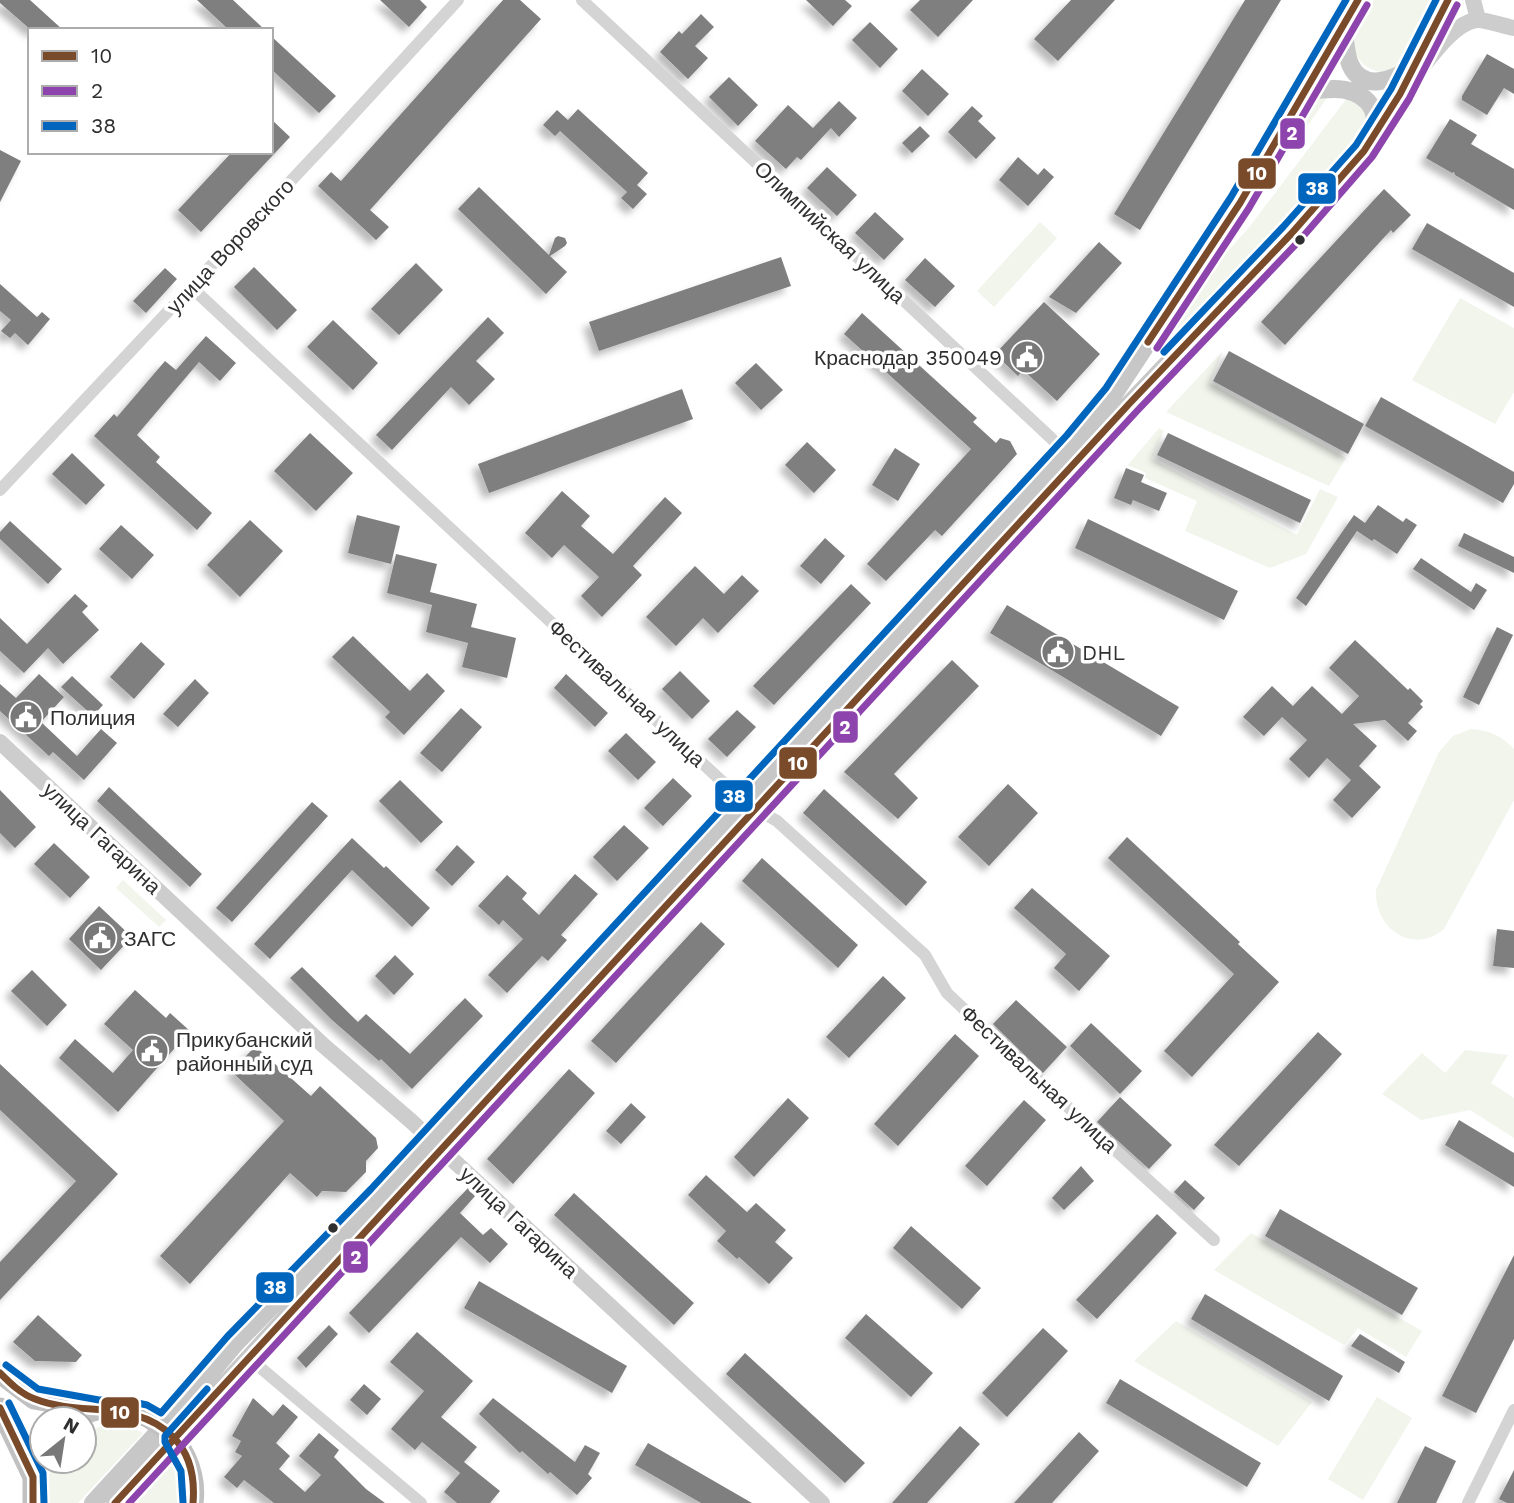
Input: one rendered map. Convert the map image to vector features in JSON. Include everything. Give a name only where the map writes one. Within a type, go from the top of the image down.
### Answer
[{"type":"highway","points":[[0,1373],[34,1399],[69,1405]]},
{"type":"highway","points":[[0,1408],[33,1477],[33,1503]]},
{"type":"highway","points":[[98,1410],[121,1410],[144,1415],[169,1432],[182,1448],[192,1471],[193,1503]]},
{"type":"main road","points":[[1067,461],[1115,394],[1240,203],[1358,0]]},
{"type":"main road","points":[[93,1503],[250,1359],[436,1145],[1067,461],[1291,234],[1364,151],[1401,94],[1412,67],[1448,0]]},
{"type":"main road","points":[[1344,25],[1349,64],[1360,76],[1372,83],[1381,82],[1398,77],[1412,67]]},
{"type":"main road","points":[[1305,91],[1340,89],[1370,103],[1377,121],[1364,151]]},
{"type":"main road","points":[[1169,310],[1167,328],[1173,334],[1179,336],[1201,328]]},
{"type":"main road","points":[[115,1503],[236,1344],[436,1145]]},
{"type":"street","name":"улица Воровского","points":[[0,490],[458,0]]},
{"type":"street","name":"Олимпийская улица","points":[[582,0],[1067,461]]},
{"type":"street","points":[[1473,0],[1478,19]]},
{"type":"street","points":[[1401,94],[1454,30],[1478,19],[1514,28]]},
{"type":"street","name":"Фестивальная улица","points":[[191,287],[750,805],[777,821],[925,955],[947,993],[1046,1088],[1214,1240]]},
{"type":"street","name":"улица Гагарина","points":[[0,742],[314,1037],[436,1145],[822,1503]]},
{"type":"street","points":[[250,1359],[421,1503]]},
{"type":"street","points":[[1468,1503],[1514,1410]]},
{"type":"shaded area","points":[[1374,0],[1434,0],[1398,65],[1391,72],[1368,68],[1355,51],[1356,35]]},
{"type":"shaded area","points":[[1320,98],[1327,98],[1275,172],[1273,171],[1310,107]]},
{"type":"shaded area","points":[[1347,98],[1368,107],[1367,130],[1306,199],[1181,328],[1176,328],[1175,321],[1200,281],[1247,230]]},
{"type":"shaded area","points":[[1040,222],[1057,238],[994,307],[977,291]]},
{"type":"shaded area","points":[[1460,298],[1514,328],[1514,392],[1495,424],[1412,380]]},
{"type":"shaded area","points":[[1223,351],[1210,383],[1346,458],[1329,486],[1166,412]]},
{"type":"shaded area","points":[[1159,428],[1164,431],[1152,459],[1297,535],[1320,489],[1338,497],[1306,554],[1270,568],[1185,531],[1197,501],[1145,478],[1146,473],[1128,465]]},
{"type":"shaded area","points":[[1471,729],[1495,734],[1514,749],[1514,800],[1444,929],[1432,937],[1408,939],[1397,934],[1381,916],[1376,890],[1439,752],[1453,736]]},
{"type":"shaded area","points":[[123,880],[166,920],[159,927],[116,888]]},
{"type":"shaded area","points":[[1465,1050],[1508,1055],[1491,1083],[1514,1098],[1514,1138],[1470,1110],[1421,1120],[1382,1094],[1422,1053],[1445,1073]]},
{"type":"shaded area","points":[[1251,1233],[1422,1331],[1406,1357],[1358,1328],[1344,1345],[1214,1270]]},
{"type":"shaded area","points":[[1176,1321],[1312,1402],[1278,1446],[1134,1361]]},
{"type":"shaded area","points":[[1377,1397],[1412,1418],[1363,1500],[1328,1479]]},
{"type":"shaded area","points":[[98,1427],[129,1427],[143,1433],[78,1503],[48,1503],[49,1475],[98,1475]]},
{"type":"shaded area","points":[[170,1459],[177,1476],[178,1503],[130,1503]]},
{"type":"building","points":[[0,0],[30,0],[61,28],[29,28],[0,3]]},
{"type":"building","points":[[197,0],[233,0],[263,28],[227,28]]},
{"type":"building","points":[[380,0],[420,0],[427,7],[409,27]]},
{"type":"building","points":[[503,0],[520,0],[541,19],[370,210],[389,227],[376,240],[318,186],[331,172],[341,181]]},
{"type":"building","points":[[806,0],[845,0],[852,6],[833,26]]},
{"type":"building","points":[[920,0],[973,0],[938,37],[910,10]]},
{"type":"building","points":[[1071,0],[1115,0],[1058,61],[1034,39]]},
{"type":"building","points":[[1245,0],[1281,0],[1140,230],[1114,214]]},
{"type":"building","points":[[701,14],[714,27],[695,46],[708,58],[688,79],[660,52],[679,31],[682,34]]},
{"type":"building","points":[[870,22],[898,49],[880,68],[852,40]]},
{"type":"building","points":[[273,38],[336,96],[319,113],[273,71]]},
{"type":"building","points":[[1487,54],[1514,69],[1514,94],[1504,88],[1487,115],[1462,100],[1462,96]]},
{"type":"building","points":[[922,69],[949,94],[928,116],[902,91]]},
{"type":"building","points":[[729,77],[758,105],[738,126],[709,97]]},
{"type":"building","points":[[839,101],[857,118],[839,137],[831,128],[801,160],[797,157],[786,169],[755,141],[788,105],[813,128]]},
{"type":"building","points":[[972,106],[983,116],[978,121],[996,138],[976,159],[948,132]]},
{"type":"building","points":[[578,109],[648,173],[637,185],[647,194],[633,209],[621,198],[627,192],[560,131],[555,136],[543,125],[557,110],[568,120]]},
{"type":"building","points":[[1450,119],[1477,135],[1471,144],[1514,169],[1514,210],[1454,172],[1426,158]]},
{"type":"building","points":[[273,121],[290,137],[201,232],[178,210],[230,154],[273,154]]},
{"type":"building","points":[[920,126],[930,136],[912,153],[902,143]]},
{"type":"building","points":[[0,150],[21,161],[0,202]]},
{"type":"building","points":[[1018,157],[1038,175],[1044,168],[1054,177],[1028,206],[999,180]]},
{"type":"building","points":[[827,167],[857,195],[837,216],[807,188]]},
{"type":"building","points":[[479,187],[549,255],[555,238],[565,238],[565,246],[550,256],[567,272],[546,294],[458,209]]},
{"type":"building","points":[[1384,189],[1411,215],[1393,233],[1391,230],[1285,345],[1261,322]]},
{"type":"building","points":[[875,212],[904,239],[884,260],[855,233]]},
{"type":"building","points":[[1427,223],[1514,273],[1514,307],[1412,249]]},
{"type":"building","points":[[1099,242],[1122,263],[1076,313],[1049,297]]},
{"type":"building","points":[[781,257],[791,286],[599,351],[589,322]]},
{"type":"building","points":[[925,258],[955,286],[935,307],[905,280]]},
{"type":"building","points":[[416,263],[443,290],[399,335],[371,309]]},
{"type":"building","points":[[254,267],[297,310],[277,330],[234,287]]},
{"type":"building","points":[[165,268],[177,279],[146,313],[133,301]]},
{"type":"building","points":[[0,284],[37,317],[42,312],[50,319],[28,345],[15,333],[10,338],[1,331],[11,320],[0,311]]},
{"type":"building","points":[[1044,302],[1100,354],[1057,401],[1023,370],[1018,376],[995,354]]},
{"type":"building","points":[[862,313],[977,418],[973,422],[996,443],[1000,438],[1010,441],[1017,454],[942,536],[935,530],[886,581],[867,564],[971,449],[844,334]]},
{"type":"building","points":[[488,317],[504,333],[476,361],[495,379],[469,405],[451,387],[392,450],[376,435]]},
{"type":"building","points":[[333,320],[378,363],[353,390],[307,347]]},
{"type":"building","points":[[206,336],[236,363],[220,381],[199,362],[137,435],[160,457],[156,462],[212,513],[197,530],[94,436],[114,414],[117,417],[165,361],[176,370]]},
{"type":"building","points":[[1229,351],[1364,424],[1348,454],[1213,381]]},
{"type":"building","points":[[756,363],[783,390],[761,410],[735,383]]},
{"type":"building","points":[[682,389],[693,419],[489,493],[478,464]]},
{"type":"building","points":[[1381,397],[1514,472],[1514,484],[1503,503],[1365,426]]},
{"type":"building","points":[[310,433],[353,473],[316,511],[274,471]]},
{"type":"building","points":[[1168,433],[1311,500],[1300,523],[1157,455]]},
{"type":"building","points":[[807,442],[836,470],[814,493],[785,465]]},
{"type":"building","points":[[895,448],[920,464],[898,501],[872,485]]},
{"type":"building","points":[[72,453],[105,485],[86,505],[52,474]]},
{"type":"building","points":[[1126,468],[1144,475],[1141,482],[1167,493],[1159,511],[1133,500],[1131,505],[1114,498]]},
{"type":"building","points":[[562,491],[590,516],[581,526],[613,554],[665,497],[682,513],[633,566],[642,575],[602,617],[581,596],[599,577],[564,545],[552,558],[525,533]]},
{"type":"building","points":[[1378,505],[1403,522],[1406,518],[1417,525],[1397,554],[1357,531],[1306,606],[1296,598],[1354,515],[1365,523]]},
{"type":"building","points":[[357,515],[400,526],[391,564],[348,553]]},
{"type":"building","points":[[1088,519],[1238,591],[1224,620],[1075,548]]},
{"type":"building","points":[[250,520],[283,551],[240,597],[207,565]]},
{"type":"building","points":[[10,521],[62,569],[48,584],[0,539],[0,532]]},
{"type":"building","points":[[121,525],[154,555],[132,579],[99,549]]},
{"type":"building","points":[[1464,533],[1514,557],[1514,573],[1458,546]]},
{"type":"building","points":[[825,538],[845,556],[821,584],[800,566]]},
{"type":"building","points":[[396,554],[437,564],[430,592],[477,604],[471,627],[516,638],[507,678],[462,667],[468,643],[426,632],[432,605],[387,593]]},
{"type":"building","points":[[1421,558],[1471,592],[1476,583],[1487,590],[1474,610],[1413,569]]},
{"type":"building","points":[[695,566],[724,594],[742,575],[759,591],[718,633],[703,618],[676,646],[646,617]]},
{"type":"building","points":[[851,584],[871,603],[774,705],[753,686]]},
{"type":"building","points":[[75,594],[88,606],[82,612],[99,630],[63,664],[48,648],[24,673],[0,651],[0,618],[27,644]]},
{"type":"building","points":[[1007,605],[1179,707],[1161,736],[990,633]]},
{"type":"building","points":[[1497,627],[1513,635],[1479,705],[1463,697]]},
{"type":"building","points":[[353,636],[410,691],[427,673],[445,691],[404,735],[385,717],[390,712],[332,657]]},
{"type":"building","points":[[1355,640],[1408,690],[1410,688],[1423,701],[1420,704],[1423,707],[1408,723],[1417,731],[1408,741],[1385,720],[1353,724],[1377,746],[1359,766],[1381,787],[1352,818],[1333,800],[1351,780],[1327,758],[1309,778],[1289,759],[1307,740],[1282,717],[1264,736],[1243,717],[1272,686],[1293,706],[1312,686],[1342,714],[1359,696],[1329,668]]},
{"type":"building","points":[[141,642],[165,664],[134,699],[110,677]]},
{"type":"building","points":[[952,660],[979,686],[894,774],[918,798],[898,819],[844,772]]},
{"type":"building","points":[[680,671],[710,701],[692,719],[662,689]]},
{"type":"building","name":"Полиция","points":[[39,674],[64,697],[41,722],[77,756],[101,729],[117,743],[84,780],[53,752],[49,756],[0,711],[0,684],[16,698]]},
{"type":"building","points":[[566,674],[608,713],[595,727],[554,688]]},
{"type":"building","points":[[72,676],[103,705],[93,716],[61,687]]},
{"type":"building","points":[[195,679],[209,693],[178,727],[163,714]]},
{"type":"building","points":[[461,708],[482,727],[442,772],[420,753]]},
{"type":"building","points":[[737,710],[756,727],[727,757],[708,739]]},
{"type":"building","points":[[626,733],[656,762],[638,780],[608,751]]},
{"type":"building","points":[[673,778],[692,796],[663,826],[644,808]]},
{"type":"building","points":[[400,780],[443,822],[421,843],[379,801]]},
{"type":"building","points":[[1008,784],[1038,813],[989,866],[958,837]]},
{"type":"building","points":[[109,787],[202,874],[190,887],[97,801]]},
{"type":"building","points":[[824,789],[927,882],[906,906],[803,813]]},
{"type":"building","points":[[0,790],[36,827],[15,848],[0,833]]},
{"type":"building","points":[[312,802],[328,816],[232,922],[216,908]]},
{"type":"building","points":[[624,825],[649,848],[617,881],[593,857]]},
{"type":"building","points":[[1127,837],[1279,982],[1192,1077],[1164,1051],[1234,974],[1108,858]]},
{"type":"building","points":[[352,838],[430,908],[412,927],[352,870],[270,959],[254,944]]},
{"type":"building","points":[[54,843],[90,877],[70,898],[34,864]]},
{"type":"building","points":[[457,845],[475,862],[452,886],[435,870]]},
{"type":"building","points":[[762,858],[858,945],[838,968],[742,881]]},
{"type":"building","points":[[575,874],[598,894],[561,935],[567,940],[548,961],[542,956],[507,993],[488,975],[523,939],[503,920],[499,925],[478,906],[507,875],[527,893],[522,899],[539,915]]},
{"type":"building","points":[[1032,888],[1110,956],[1079,991],[1054,968],[1066,954],[1014,908]]},
{"type":"building","name":"ЗАГС","points":[[99,906],[132,937],[101,970],[69,939]]},
{"type":"building","points":[[701,922],[725,944],[616,1063],[591,1041]]},
{"type":"building","points":[[1497,929],[1514,931],[1514,968],[1493,966]]},
{"type":"building","points":[[395,955],[414,974],[394,995],[375,976]]},
{"type":"building","points":[[302,967],[358,1022],[366,1014],[410,1054],[465,998],[483,1016],[412,1089],[381,1059],[379,1061],[332,1020],[290,978]]},
{"type":"building","points":[[32,970],[67,1005],[47,1026],[11,991]]},
{"type":"building","points":[[883,976],[906,998],[849,1058],[826,1037]]},
{"type":"building","name":"Прикубанский районный суд","points":[[135,990],[166,1018],[170,1013],[190,1031],[118,1112],[59,1058],[75,1039],[113,1073],[133,1050],[104,1024]]},
{"type":"building","points":[[1016,1000],[1067,1047],[1043,1073],[993,1024]]},
{"type":"building","points":[[1091,1023],[1142,1071],[1120,1094],[1070,1046]]},
{"type":"building","points":[[1318,1032],[1342,1054],[1239,1166],[1214,1145]]},
{"type":"building","points":[[955,1034],[979,1056],[898,1146],[874,1124]]},
{"type":"building","points":[[255,1046],[311,1096],[320,1086],[376,1138],[378,1148],[366,1161],[366,1172],[346,1192],[322,1191],[317,1197],[290,1173],[190,1284],[160,1256],[284,1121],[232,1072]]},
{"type":"building","points":[[0,1064],[118,1174],[0,1300],[0,1262],[76,1181],[0,1110]]},
{"type":"building","points":[[569,1069],[595,1093],[513,1184],[487,1159]]},
{"type":"building","points":[[1120,1097],[1172,1145],[1149,1169],[1097,1122]]},
{"type":"building","points":[[788,1098],[809,1118],[754,1177],[734,1157]]},
{"type":"building","points":[[1024,1100],[1046,1120],[987,1186],[965,1166]]},
{"type":"building","points":[[631,1103],[646,1117],[621,1144],[606,1131]]},
{"type":"building","points":[[1459,1120],[1514,1153],[1514,1187],[1445,1145]]},
{"type":"building","points":[[1081,1166],[1094,1181],[1064,1210],[1052,1198]]},
{"type":"building","points":[[706,1175],[747,1212],[756,1203],[786,1230],[775,1242],[793,1258],[769,1284],[717,1241],[726,1231],[688,1195]]},
{"type":"building","points":[[1185,1180],[1205,1198],[1194,1210],[1174,1192]]},
{"type":"building","points":[[468,1188],[476,1195],[460,1213],[483,1235],[491,1228],[508,1244],[490,1263],[461,1237],[369,1333],[349,1313]]},
{"type":"building","points":[[574,1193],[694,1303],[674,1325],[554,1215]]},
{"type":"building","points":[[1280,1209],[1418,1288],[1402,1315],[1265,1236]]},
{"type":"building","points":[[1157,1214],[1177,1233],[1097,1319],[1076,1300]]},
{"type":"building","points":[[911,1226],[981,1288],[962,1309],[893,1248]]},
{"type":"building","points":[[1514,1255],[1514,1339],[1476,1413],[1442,1396]]},
{"type":"building","points":[[479,1281],[627,1366],[612,1393],[464,1308]]},
{"type":"building","points":[[1205,1294],[1343,1376],[1329,1401],[1191,1319]]},
{"type":"building","points":[[866,1314],[933,1373],[911,1397],[845,1338]]},
{"type":"building","points":[[38,1315],[82,1355],[76,1362],[35,1361],[13,1342]]},
{"type":"building","points":[[329,1325],[338,1334],[306,1368],[297,1358]]},
{"type":"building","points":[[1043,1328],[1068,1351],[1007,1417],[982,1393]]},
{"type":"building","points":[[417,1332],[473,1381],[441,1417],[477,1447],[464,1462],[500,1491],[490,1503],[457,1503],[444,1492],[460,1473],[422,1442],[415,1450],[391,1429],[424,1391],[390,1362]]},
{"type":"building","points":[[1360,1334],[1405,1362],[1399,1373],[1351,1346]]},
{"type":"building","points":[[745,1353],[865,1463],[845,1483],[726,1374]]},
{"type":"building","points":[[1120,1379],[1261,1463],[1247,1487],[1106,1403]]},
{"type":"building","points":[[364,1384],[381,1399],[367,1415],[350,1400]]},
{"type":"building","points":[[253,1398],[273,1416],[283,1404],[298,1417],[276,1443],[290,1456],[279,1469],[305,1492],[321,1475],[299,1456],[319,1433],[339,1450],[334,1457],[366,1489],[385,1503],[274,1503],[244,1480],[237,1488],[224,1477],[242,1456],[235,1452],[241,1441],[232,1436]]},
{"type":"building","points":[[493,1398],[575,1462],[585,1445],[600,1453],[588,1474],[592,1478],[577,1495],[522,1451],[520,1453],[479,1414]]},
{"type":"building","points":[[960,1426],[980,1444],[927,1503],[892,1503]]},
{"type":"building","points":[[1079,1432],[1099,1451],[1052,1503],[1014,1503]]},
{"type":"building","points":[[648,1443],[752,1503],[701,1503],[635,1465]]},
{"type":"building","points":[[1425,1446],[1456,1461],[1436,1503],[1397,1503]]},
{"type":"building","points":[[1514,1470],[1514,1503],[1507,1503],[1499,1499]]},
{"type":"transit line","name":"38","points":[[6,1365],[38,1389],[99,1400],[123,1400],[147,1405],[161,1413],[227,1337],[371,1189],[1067,435],[1106,388],[1231,197],[1346,0]]},
{"type":"transit line","name":"10","points":[[1148,342],[1240,203],[1358,0]]},
{"type":"transit line","name":"38","points":[[1164,352],[1283,227],[1356,145],[1391,89],[1436,0]]},
{"type":"transit line","name":"10","points":[[115,1503],[1129,404],[1291,234],[1364,151],[1400,94],[1448,0]]},
{"type":"transit line","name":"2","points":[[1157,348],[1249,208],[1367,5]]},
{"type":"transit line","name":"2","points":[[129,1503],[1137,411],[1299,241],[1372,157],[1409,99],[1457,5]]},
{"type":"transit line","name":"10","points":[[0,1373],[20,1391],[35,1399],[71,1407],[125,1413],[158,1425],[173,1437],[188,1459],[193,1503]]},
{"type":"transit line","name":"38","points":[[183,1502],[181,1471],[165,1442],[165,1436],[207,1389]]},
{"type":"transit line","name":"38","points":[[9,1403],[43,1473],[44,1503]]},
{"type":"transit line","name":"10","points":[[0,1408],[33,1477],[33,1503]]},
{"type":"place","name":"Краснодар 350049","points":[[1027,357]]},
{"type":"place","name":"DHL","points":[[1058,652]]},
{"type":"place","name":"Полиция","points":[[26,717]]},
{"type":"place","name":"ЗАГС","points":[[100,938]]},
{"type":"place","name":"Прикубанский районный суд","points":[[152,1051]]}]
